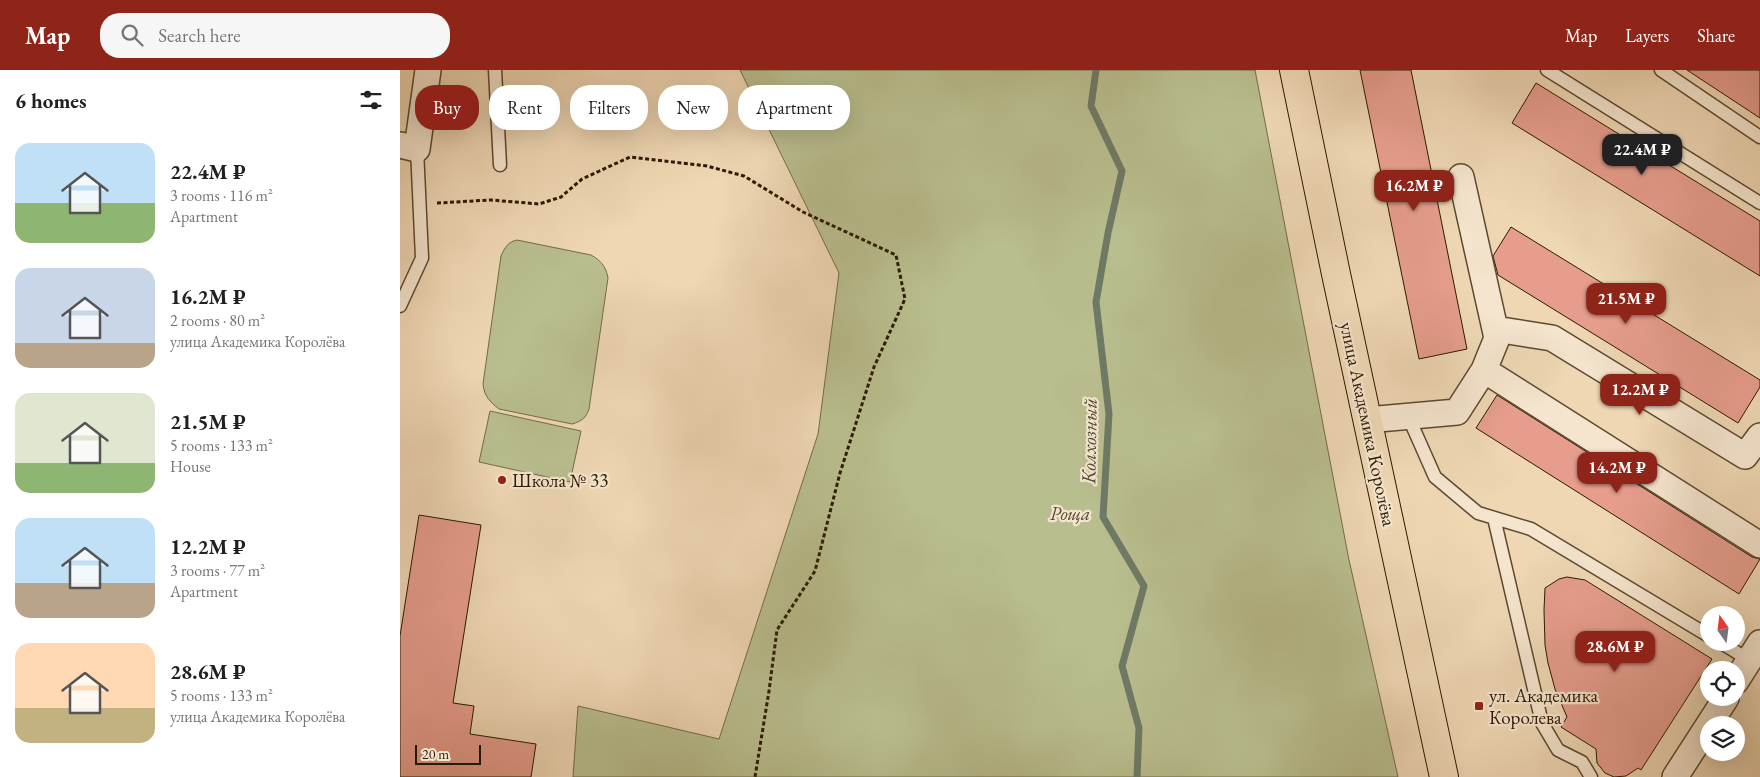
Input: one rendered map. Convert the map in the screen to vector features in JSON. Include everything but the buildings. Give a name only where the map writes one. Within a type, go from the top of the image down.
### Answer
[{"type":"main road","name":"улица Академика Королёва","points":[[1294,70],[1444,777]]},
{"type":"street","points":[[408,147],[428,70]]},
{"type":"street","points":[[1368,420],[1457,412],[1484,370],[1497,338],[1461,177]]},
{"type":"street","points":[[1495,329],[1552,338],[1745,456],[1760,436]]},
{"type":"street","points":[[1484,370],[1760,545]]},
{"type":"street","points":[[1745,667],[1755,652]]},
{"type":"street","points":[[1675,777],[1721,706]]},
{"type":"lane","points":[[495,70],[500,165]]},
{"type":"lane","points":[[1547,70],[1760,203]]},
{"type":"lane","points":[[1661,70],[1760,137]]},
{"type":"lane","points":[[400,306],[422,258],[419,204],[408,147]]},
{"type":"lane","points":[[1408,416],[1435,477],[1478,513],[1531,529],[1700,631]]},
{"type":"lane","points":[[1494,518],[1542,724],[1558,750],[1582,762],[1592,777]]},
{"type":"path","points":[[419,204],[491,200],[539,204],[561,197],[582,179],[630,157],[708,166],[744,176],[803,212],[896,255],[904,300],[874,368],[840,473],[815,571],[777,630],[770,691],[754,777]]},
{"type":"green space","name":"Роща","points":[[740,70],[1255,70],[1349,560],[1398,777],[573,777],[578,706],[719,739],[818,434],[839,273],[769,130],[850,130],[850,85],[747,85]]},
{"type":"green space","points":[[517,240],[591,255],[606,270],[608,278],[589,409],[583,419],[572,424],[499,409],[490,401],[485,392],[483,384],[501,256],[507,245]]},
{"type":"green space","points":[[490,411],[581,431],[570,482],[479,462]]},
{"type":"waterway","name":"Колхозный","points":[[1096,70],[1091,106],[1122,171],[1108,233],[1096,302],[1109,414],[1103,517],[1144,586],[1122,666],[1139,728],[1137,777]]},
{"type":"place","name":"Школа № 33","points":[[502,480]]},
{"type":"place","name":"ул. Академика Королева","points":[[1479,706]]}]
